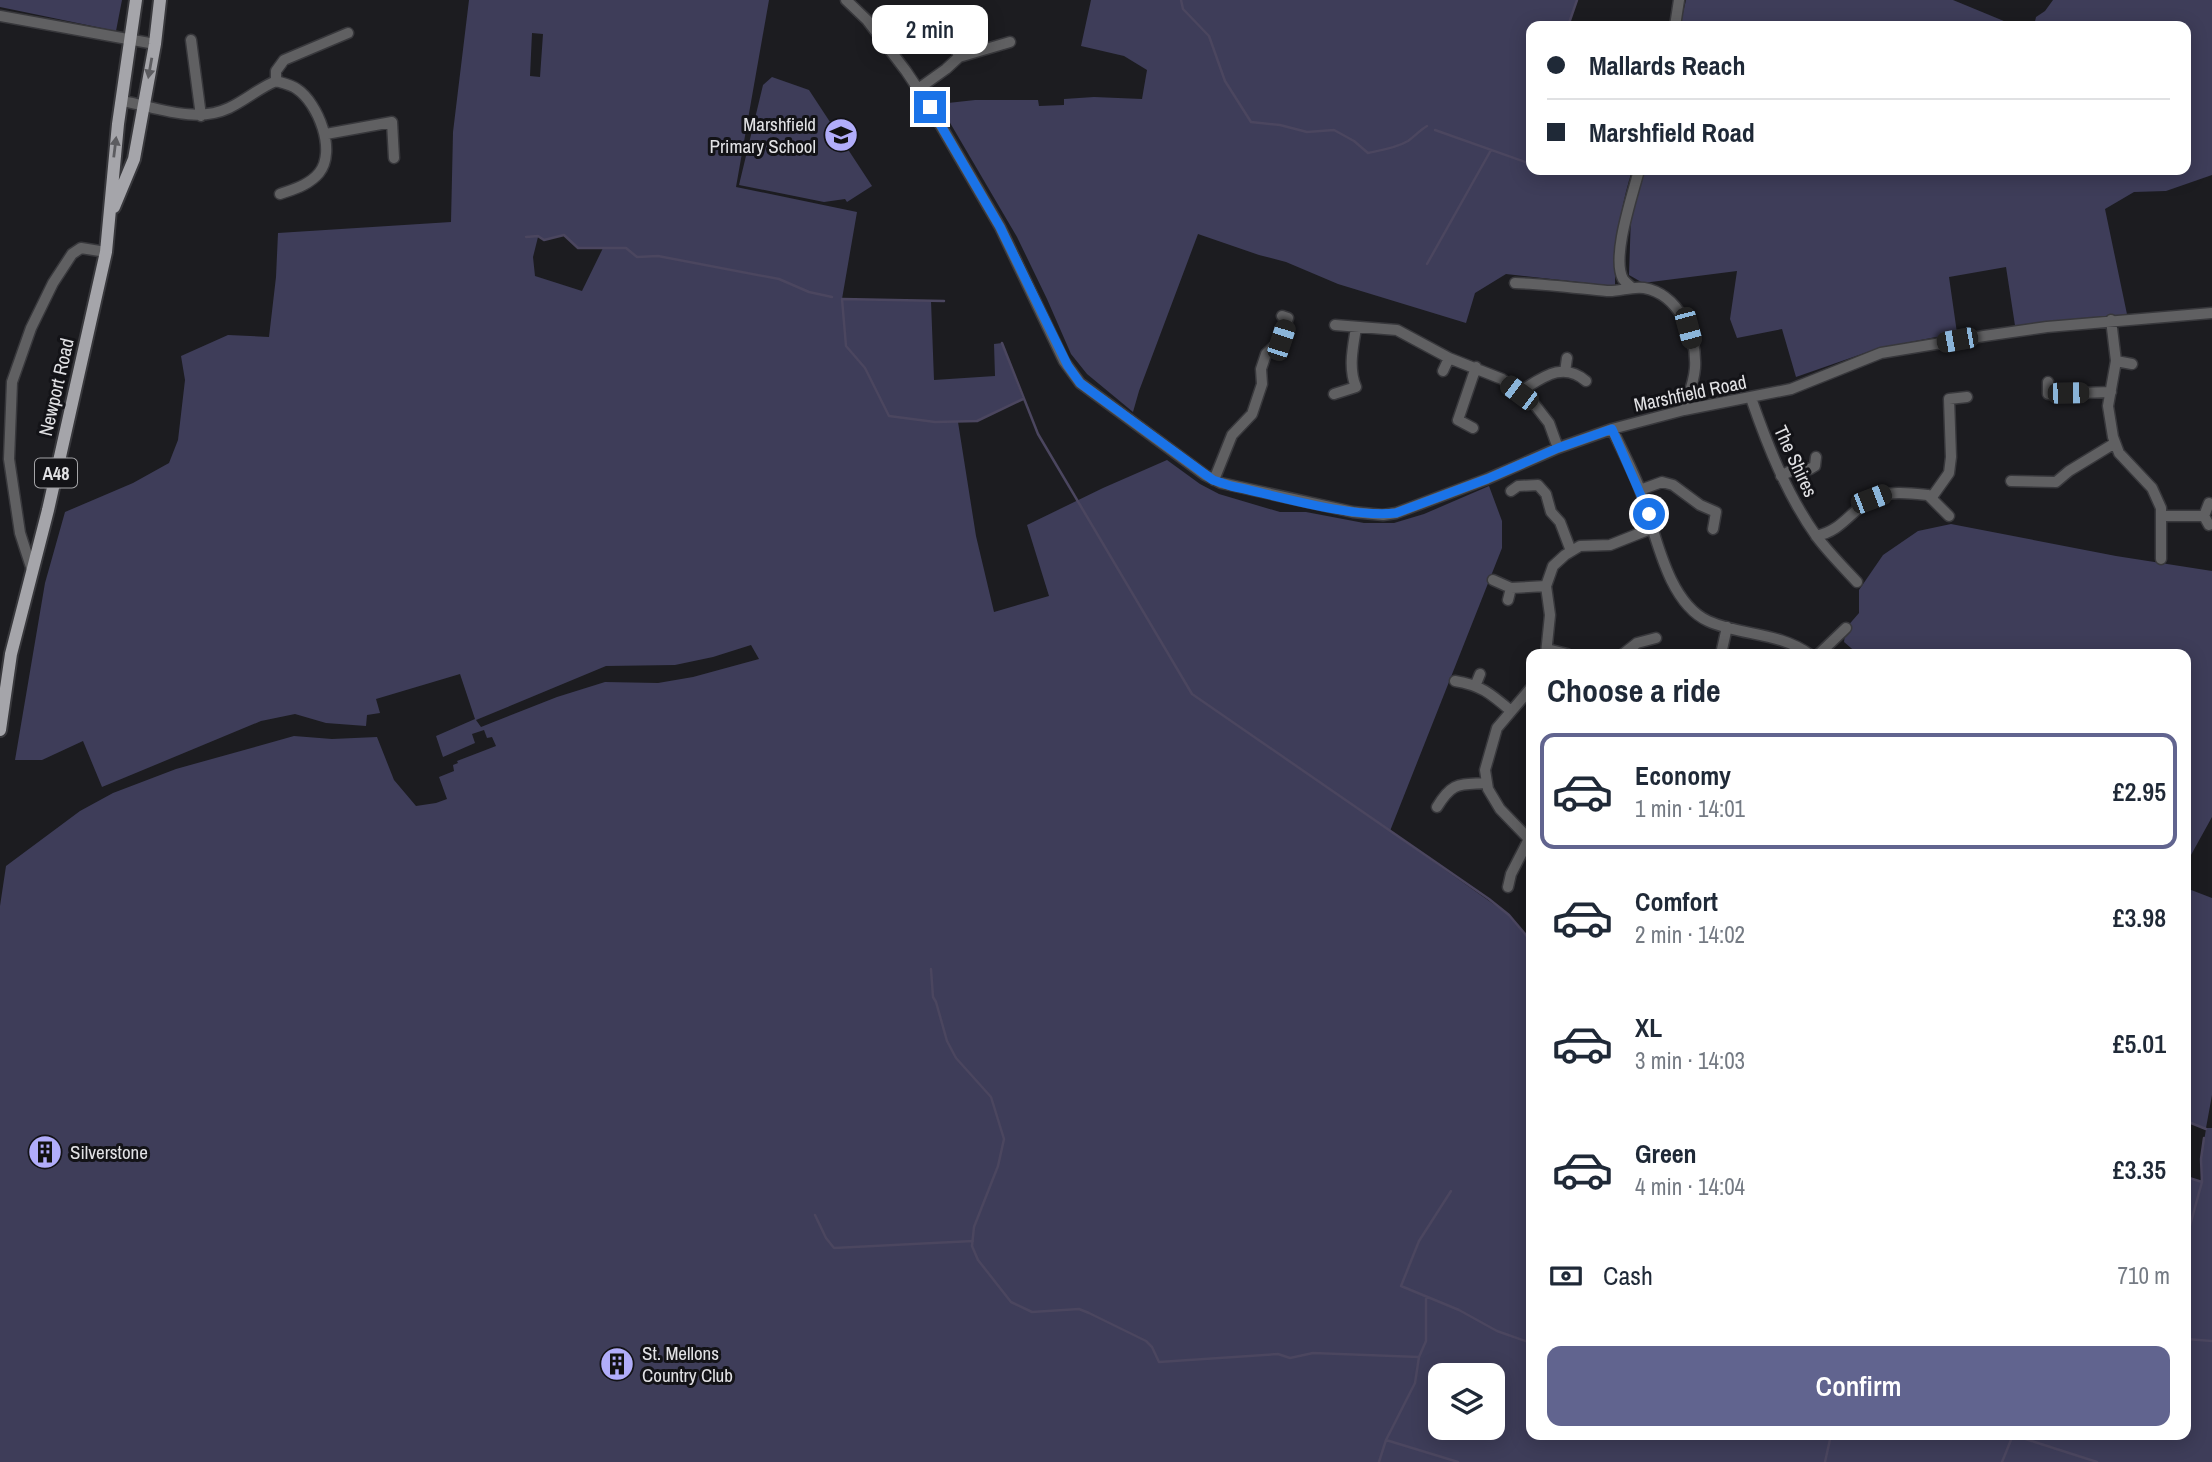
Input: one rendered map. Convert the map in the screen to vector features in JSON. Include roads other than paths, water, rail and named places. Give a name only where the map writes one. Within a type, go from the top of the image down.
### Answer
[{"type":"main road","name":"Newport Road","points":[[0,730],[11,654],[48,510],[106,252],[128,40],[136,0]]},
{"type":"main road","name":"Newport Road","points":[[110,215],[134,159],[155,44],[160,0]]},
{"type":"street","name":"Marshfield Road","points":[[846,0],[867,20],[918,89],[1000,227],[1068,366],[1080,383],[1213,480],[1231,486],[1353,512],[1383,515],[1413,508],[1558,448],[1612,429],[1685,410],[1791,389],[1881,353],[1984,335],[2111,320],[2212,313]]},
{"type":"street","points":[[1676,21],[1679,0]]},
{"type":"street","points":[[0,16],[155,44]]},
{"type":"street","points":[[276,81],[276,71],[284,60],[348,33]]},
{"type":"street","points":[[191,40],[201,116]]},
{"type":"street","points":[[918,89],[959,57],[1010,42]]},
{"type":"street","points":[[955,46],[959,57]]},
{"type":"street","points":[[122,101],[201,116],[226,110],[276,81],[296,88],[310,103],[326,134],[326,152],[321,171],[305,185],[280,194]]},
{"type":"street","points":[[326,134],[393,122],[394,158]]},
{"type":"street","points":[[1630,287],[1622,278],[1620,254],[1624,219],[1637,175]]},
{"type":"street","points":[[31,568],[20,533],[9,459],[12,382],[31,328],[53,283],[72,254],[81,248],[106,252]]},
{"type":"street","points":[[1514,283],[1611,291],[1630,287],[1646,288],[1662,294],[1678,308],[1688,328],[1695,367],[1685,410]]},
{"type":"street","points":[[1213,480],[1232,435],[1252,414],[1262,384],[1261,369],[1266,354],[1281,340],[1288,318],[1282,317]]},
{"type":"street","points":[[2111,320],[2116,361],[2108,406],[2115,443],[2119,453],[2152,488],[2161,508],[2161,559]]},
{"type":"street","points":[[1335,326],[1397,330],[1449,358],[1502,379],[1535,405],[1549,423],[1558,448]]},
{"type":"street","points":[[1334,394],[1356,387],[1352,363],[1356,328]]},
{"type":"street","points":[[1443,371],[1449,358]]},
{"type":"street","points":[[1565,372],[1567,358]]},
{"type":"street","points":[[2116,361],[2132,363]]},
{"type":"street","points":[[1473,428],[1458,420],[1476,367]]},
{"type":"street","points":[[1519,393],[1547,375],[1577,373],[1586,381]]},
{"type":"street","points":[[2048,382],[2048,394],[2111,392]]},
{"type":"street","points":[[1932,497],[1949,473],[1949,399],[1968,397]]},
{"type":"street","name":"The Shires","points":[[1751,398],[1781,475],[1816,536],[1857,582]]},
{"type":"street","points":[[1612,429],[1640,490],[1669,575],[1684,602],[1707,621],[1793,643],[1802,649]]},
{"type":"street","points":[[2011,481],[2056,482],[2115,443]]},
{"type":"street","points":[[1781,475],[1800,463],[1810,469],[1815,466],[1816,457]]},
{"type":"street","points":[[1640,490],[1662,482],[1673,485],[1700,505],[1716,512],[1713,529]]},
{"type":"street","points":[[1511,491],[1518,486],[1538,485],[1546,494],[1551,512],[1560,522],[1571,551]]},
{"type":"street","points":[[1816,536],[1830,533],[1871,499],[1885,494],[1932,497],[1949,516]]},
{"type":"street","points":[[2162,516],[2206,520],[2209,503]]},
{"type":"street","points":[[1547,649],[1550,615],[1546,586],[1553,566],[1580,547],[1610,545],[1653,528]]},
{"type":"street","points":[[1493,580],[1511,588],[1546,586]]},
{"type":"street","points":[[1508,600],[1511,588]]},
{"type":"street","points":[[1722,649],[1727,627]]},
{"type":"street","points":[[1824,649],[1846,628]]},
{"type":"street","points":[[1629,649],[1637,643],[1656,638]]},
{"type":"street","points":[[1455,681],[1478,679],[1511,711]]},
{"type":"street","points":[[1526,694],[1497,728],[1486,770],[1488,789],[1500,809],[1526,835]]},
{"type":"street","points":[[1437,807],[1447,791],[1458,785],[1487,783]]},
{"type":"street","points":[[1508,887],[1518,872],[1526,850]]},
{"type":"waterway","points":[[1181,0],[1183,9],[1209,36],[1225,81],[1251,122],[1280,125],[1307,132],[1334,130],[1368,153],[1408,141],[1427,126]]},
{"type":"waterway","points":[[1570,21],[1577,0]]},
{"type":"waterway","points":[[1435,130],[1526,162]]},
{"type":"waterway","points":[[1427,264],[1491,150]]},
{"type":"waterway","points":[[526,237],[538,236],[544,240],[564,235],[578,248],[626,248],[637,257],[658,256],[779,279],[809,292],[832,297]]},
{"type":"waterway","points":[[944,301],[842,299],[846,346],[865,368],[889,416],[935,422],[977,421],[1023,399]]},
{"type":"waterway","points":[[1002,343],[1038,434],[1192,694],[1489,899],[1509,915],[1526,935]]},
{"type":"waterway","points":[[931,969],[933,997],[947,1041],[956,1058],[991,1097],[1004,1139],[998,1166],[974,1227],[972,1246],[978,1260],[1011,1302],[1032,1312],[1079,1309],[1089,1313],[1146,1341],[1159,1362],[1278,1354],[1290,1358],[1313,1353],[1419,1357]]},
{"type":"waterway","points":[[2191,1123],[2206,1129]]},
{"type":"waterway","points":[[2191,1222],[2202,1182],[2204,1138]]},
{"type":"waterway","points":[[2191,1179],[2202,1182]]},
{"type":"waterway","points":[[1451,1191],[1419,1241],[1401,1286],[1459,1310],[1497,1331],[1526,1341]]},
{"type":"waterway","points":[[815,1215],[834,1248],[973,1241]]},
{"type":"waterway","points":[[1386,1440],[1415,1383],[1419,1357],[1426,1341],[1426,1299]]},
{"type":"waterway","points":[[2191,1339],[2212,1341]]},
{"type":"waterway","points":[[1379,1462],[1386,1440],[1458,1462]]},
{"type":"waterway","points":[[1825,1462],[1830,1440]]},
{"type":"waterway","points":[[2002,1462],[2011,1440]]},
{"type":"waterway","points":[[2029,1440],[2097,1462]]},
{"type":"place","name":"Marshfield Primary School","points":[[841,135]]},
{"type":"place","name":"Silverstone","points":[[45,1152]]},
{"type":"place","name":"St. Mellons Country Club","points":[[617,1364]]}]
